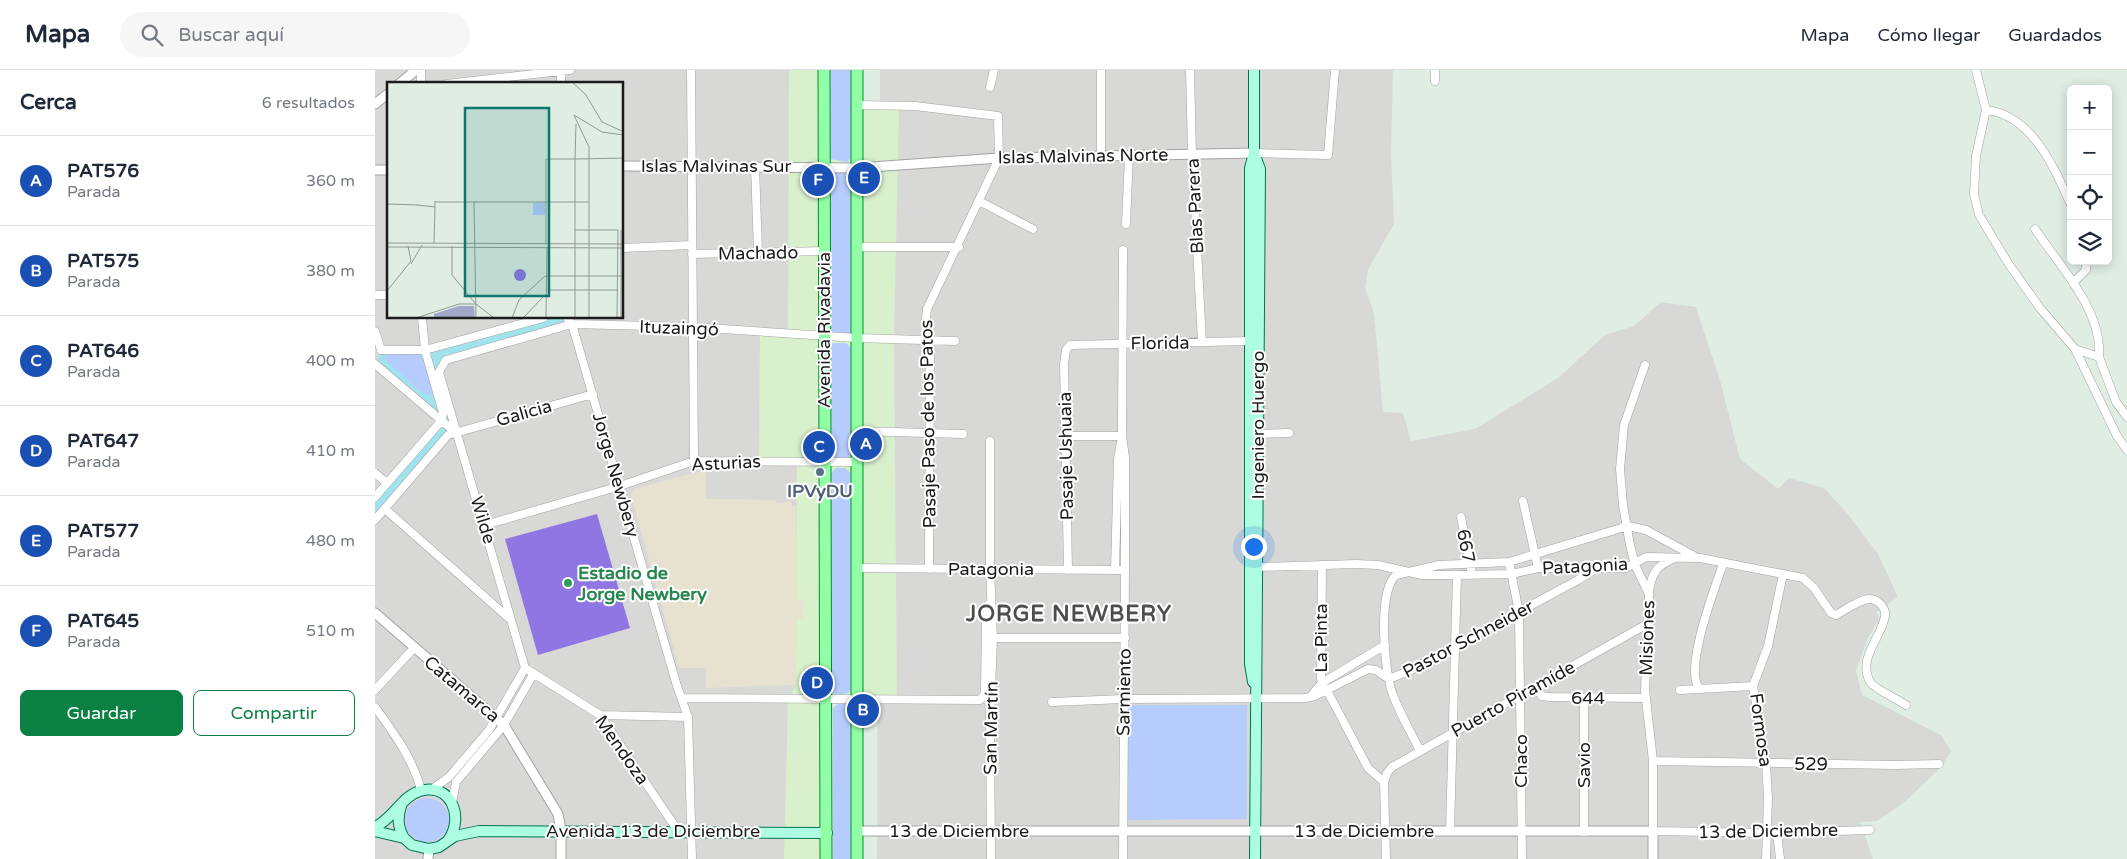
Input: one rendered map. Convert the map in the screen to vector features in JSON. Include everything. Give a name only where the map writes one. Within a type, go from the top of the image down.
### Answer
[{"type":"main road","name":"Avenida Rivadavia","points":[[824,70],[827,859]]},
{"type":"main road","name":"Avenida Rivadavia","points":[[857,70],[857,859]]},
{"type":"main road","name":"Ingeniero Huergo","points":[[1254,70],[1254,153],[1250,168],[1250,664],[1256,698]]},
{"type":"main road","name":"Ingeniero Huergo","points":[[1254,153],[1260,169],[1258,663],[1255,859]]},
{"type":"main road","points":[[375,832],[410,795],[426,790],[443,794],[452,803],[457,820],[455,831],[448,840]]},
{"type":"main road","points":[[402,804],[398,815],[399,827],[404,838]]},
{"type":"main road","points":[[457,820],[464,826],[479,831]]},
{"type":"main road","points":[[380,825],[429,854],[448,840],[461,834],[479,831]]},
{"type":"main road","name":"Avenida 13 de Diciembre","points":[[479,831],[827,833]]},
{"type":"street","points":[[401,82],[416,70]]},
{"type":"street","points":[[475,82],[516,80],[569,70]]},
{"type":"street","points":[[691,70],[694,461]]},
{"type":"street","points":[[990,87],[993,70],[1003,70]]},
{"type":"street","points":[[1101,70],[1101,156]]},
{"type":"street","name":"Blas Parera","points":[[1190,70],[1192,154],[1203,342]]},
{"type":"street","name":"Islas Malvinas Norte","points":[[839,168],[999,158],[1254,153],[1328,155],[1335,70]]},
{"type":"street","points":[[1435,70],[1435,81]]},
{"type":"street","points":[[1976,70],[1986,110],[1976,156],[1975,194],[1979,215],[2003,256],[2040,308],[2075,349],[2117,436],[2127,450]]},
{"type":"street","points":[[375,104],[387,94]]},
{"type":"street","name":"Pasaje Paso de los Patos","points":[[857,105],[915,106],[998,116],[999,158],[959,247],[927,309],[926,318],[930,340],[929,569]]},
{"type":"street","points":[[1986,110],[1999,111],[2031,132],[2048,159],[2067,197]]},
{"type":"street","points":[[1126,224],[1129,155]]},
{"type":"street","name":"Islas Malvinas Sur","points":[[624,166],[693,165],[839,168]]},
{"type":"street","points":[[755,166],[758,252]]},
{"type":"street","points":[[979,201],[1033,229]]},
{"type":"street","points":[[2035,228],[2088,307],[2100,343],[2099,357],[2116,402],[2127,417]]},
{"type":"street","name":"Machado","points":[[624,248],[693,245]]},
{"type":"street","points":[[857,247],[959,247]]},
{"type":"street","name":"Sarmiento","points":[[1123,250],[1122,436],[1125,457],[1123,859]]},
{"type":"street","name":"Machado","points":[[692,254],[824,251]]},
{"type":"street","points":[[2073,283],[2086,270],[2086,265]]},
{"type":"street","points":[[375,498],[442,420],[443,414],[425,350],[422,319]]},
{"type":"street","points":[[381,350],[425,350],[539,319]]},
{"type":"street","name":"Ituzaingó","points":[[439,372],[446,360],[569,321],[857,338]]},
{"type":"street","name":"Jorge Newbery","points":[[569,321],[593,394],[677,686],[683,698],[688,717],[692,859]]},
{"type":"street","points":[[375,331],[381,350],[375,366],[456,433]]},
{"type":"street","points":[[857,338],[955,341]]},
{"type":"street","name":"Florida","points":[[1070,345],[1249,341]]},
{"type":"street","name":"Pasaje Ushuaia","points":[[1068,570],[1064,364],[1066,350],[1070,345]]},
{"type":"street","points":[[2075,349],[2099,357]]},
{"type":"street","name":"Misiones","points":[[1645,365],[1625,425],[1621,452],[1622,498],[1635,565],[1649,590],[1645,698],[1653,761],[1653,859]]},
{"type":"street","name":"Wilde","points":[[439,372],[525,668]]},
{"type":"street","name":"Galicia","points":[[456,433],[593,394]]},
{"type":"street","points":[[857,431],[963,434]]},
{"type":"street","points":[[375,520],[448,435],[456,433]]},
{"type":"street","points":[[1258,434],[1289,433]]},
{"type":"street","points":[[1066,436],[1122,436]]},
{"type":"street","name":"Sarmiento","points":[[1115,570],[1118,458],[1122,436]]},
{"type":"street","name":"San Martín","points":[[991,441],[990,598],[993,638],[990,717],[991,859]]},
{"type":"street","name":"Asturias","points":[[485,525],[620,486],[694,461],[857,462]]},
{"type":"street","points":[[375,473],[387,484]]},
{"type":"street","points":[[1523,501],[1538,568]]},
{"type":"street","points":[[385,509],[512,621]]},
{"type":"street","name":"667","points":[[1461,517],[1469,563],[1473,574]]},
{"type":"street","points":[[1420,751],[1392,694],[1389,679],[1385,645],[1385,597],[1391,579],[1405,572],[1439,564],[1509,562],[1628,526],[1646,530],[1698,558]]},
{"type":"street","points":[[1649,590],[1651,575],[1658,566],[1678,556]]},
{"type":"street","name":"Patagonia","points":[[1258,567],[1378,565],[1422,575],[1512,574],[1538,568],[1626,568],[1635,565],[1646,557],[1678,556],[1803,578],[1831,613],[1836,615],[1868,599],[1875,600],[1881,604],[1885,611],[1885,618],[1869,654],[1867,675],[1871,684],[1906,705]]},
{"type":"street","name":"Chaco","points":[[1509,562],[1519,612],[1522,859]]},
{"type":"street","points":[[1699,688],[1694,677],[1697,646],[1723,564]]},
{"type":"street","name":"La Pinta","points":[[1322,565],[1324,686],[1369,768],[1384,782]]},
{"type":"street","name":"Patagonia","points":[[857,568],[1125,570]]},
{"type":"street","name":"Pastor Schneider","points":[[1324,686],[1368,669],[1376,670],[1389,679],[1411,670],[1597,568]]},
{"type":"street","name":"Formosa","points":[[1766,859],[1768,833],[1766,763],[1753,686],[1768,646],[1783,574]]},
{"type":"street","points":[[1450,830],[1457,575]]},
{"type":"street","name":"San Martín","points":[[856,700],[980,700],[985,693],[985,618],[990,598]]},
{"type":"street","name":"Catamarca","points":[[375,613],[500,722],[558,814],[561,830],[561,859]]},
{"type":"street","name":"Puerto Piramíde","points":[[1384,782],[1392,766],[1649,623]]},
{"type":"street","points":[[993,638],[1125,638]]},
{"type":"street","name":"Pastor Schneider","points":[[1052,702],[1123,699],[1310,697],[1385,645]]},
{"type":"street","points":[[375,690],[414,648]]},
{"type":"street","points":[[375,707],[398,739],[426,790],[449,777],[500,722],[525,668]]},
{"type":"street","name":"Mendoza","points":[[525,668],[600,715],[678,831]]},
{"type":"street","points":[[452,803],[456,782],[534,673]]},
{"type":"street","points":[[1680,690],[1753,686]]},
{"type":"street","name":"644","points":[[1535,688],[1542,696],[1549,697],[1645,698]]},
{"type":"street","points":[[683,698],[856,700]]},
{"type":"street","name":"Savio","points":[[1584,698],[1584,832]]},
{"type":"street","points":[[600,715],[688,717]]},
{"type":"street","name":"529","points":[[1653,761],[1939,764]]},
{"type":"street","points":[[1384,782],[1386,859]]},
{"type":"street","name":"13 de Diciembre","points":[[857,831],[1450,830],[1777,833],[1870,830]]},
{"type":"street","points":[[1777,833],[1779,859]]},
{"type":"shaded area","points":[[375,70],[816,70],[820,859],[375,859]]},
{"type":"shaded area","points":[[789,70],[824,70],[857,105],[899,105],[894,339],[897,700],[825,701],[826,859],[784,859],[788,699],[796,685],[797,461],[759,461],[760,331],[788,333]]},
{"type":"shaded area","points":[[830,70],[852,70],[852,157],[847,162],[830,159]]},
{"type":"shaded area","points":[[880,70],[1393,70],[1391,154],[1394,224],[1368,270],[1365,288],[1374,313],[1383,412],[1403,413],[1411,441],[1475,429],[1558,378],[1605,335],[1634,326],[1661,302],[1696,307],[1721,384],[1740,459],[1778,489],[1789,478],[1824,488],[1846,512],[1878,554],[1898,597],[1876,612],[1880,618],[1867,640],[1856,671],[1862,695],[1941,735],[1951,751],[1941,767],[1905,802],[1877,821],[1860,822],[1873,859],[877,859]]},
{"type":"shaded area","points":[[836,171],[851,177],[852,331],[850,334],[833,334],[830,331],[829,175]]},
{"type":"shaded area","points":[[539,319],[568,319],[572,324],[441,365],[456,433],[447,436],[375,520],[375,497],[442,420],[376,365],[381,350],[425,350]]},
{"type":"shaded area","points":[[833,343],[846,343],[852,349],[852,454],[847,459],[830,457],[829,346]]},
{"type":"shaded area","points":[[416,350],[423,359],[428,372],[431,396],[417,389],[384,358],[392,352]]},
{"type":"shaded area","points":[[836,468],[845,468],[852,474],[852,689],[850,692],[841,695],[834,694],[829,690],[830,474]]},
{"type":"shaded area","points":[[701,471],[706,472],[706,499],[775,500],[776,503],[792,502],[791,506],[796,506],[797,599],[804,599],[803,618],[796,619],[796,685],[706,688],[706,668],[679,668],[631,495],[634,489]]},
{"type":"shaded area","name":"Estadio de Jorge Newbery","points":[[597,514],[630,628],[538,655],[505,539]]},
{"type":"shaded area","points":[[838,704],[850,704],[852,709],[851,859],[833,859],[833,708]]},
{"type":"shaded area","points":[[1128,705],[1247,705],[1247,819],[1128,820]]},
{"type":"shaded area","points":[[431,798],[443,804],[448,811],[448,829],[443,836],[436,841],[423,842],[415,839],[408,832],[405,816],[408,808],[415,801]]},
{"type":"place","name":"PAT577","points":[[864,178]]},
{"type":"place","name":"PAT645","points":[[818,180]]},
{"type":"place","name":"PAT576","points":[[866,444]]},
{"type":"place","name":"PAT646","points":[[819,447]]},
{"type":"place","name":"IPVyDU","points":[[820,472]]},
{"type":"place","name":"Estadio de Jorge Newbery","points":[[568,583]]},
{"type":"place","name":"PAT647","points":[[817,683]]},
{"type":"place","name":"PAT575","points":[[863,710]]},
{"type":"district","name":"JORGE NEWBERY","points":[[1069,614]]}]
